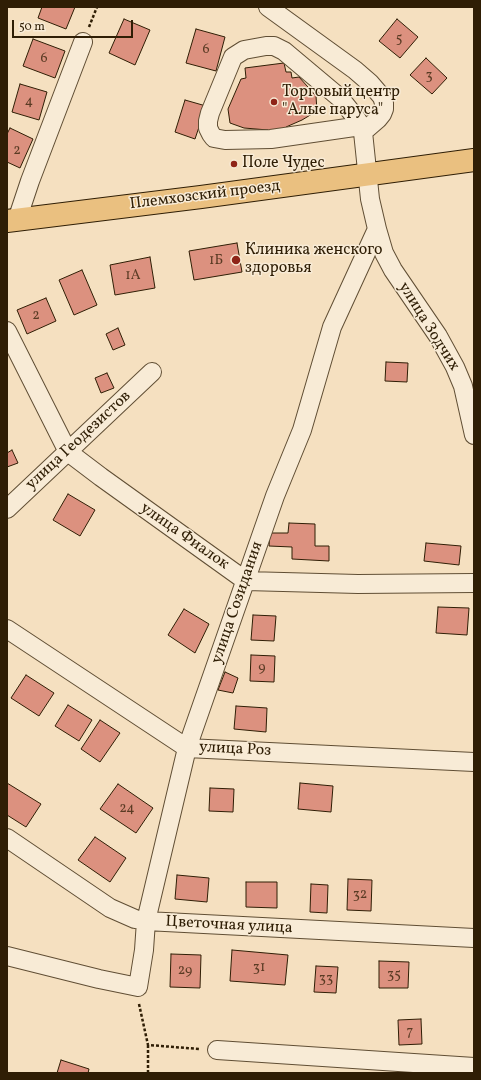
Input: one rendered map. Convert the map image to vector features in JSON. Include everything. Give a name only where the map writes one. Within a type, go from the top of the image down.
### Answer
[{"type":"main road","name":"Племхозский проезд","points":[[12,221],[474,160]]},
{"type":"street","points":[[268,7],[355,70],[378,90],[384,103],[384,109],[378,119],[362,129],[271,139],[225,140],[214,138],[208,128],[208,121],[233,57],[244,50],[266,46],[274,46],[284,51],[340,98],[352,112],[362,129]]},
{"type":"street","points":[[12,221],[30,181],[84,42]]},
{"type":"street","name":"улица Зодчих","points":[[362,129],[371,205],[377,229],[388,261],[438,336],[455,367],[463,386],[474,435]]},
{"type":"street","name":"улица Созидания","points":[[138,987],[143,962],[146,921],[188,748],[275,496],[306,420],[332,327],[377,229]]},
{"type":"street","name":"улица Фиалок","points":[[7,331],[68,452],[246,580],[358,584],[474,583]]},
{"type":"street","name":"улица Геодезистов","points":[[7,509],[152,372]]},
{"type":"street","name":"улица Роз","points":[[7,629],[188,748],[474,762]]},
{"type":"street","name":"Цветочная улица","points":[[7,838],[110,908],[128,917],[146,921],[474,938]]},
{"type":"street","points":[[7,956],[138,987]]},
{"type":"street","points":[[217,1050],[474,1067]]},
{"type":"path","points":[[84,42],[97,7]]},
{"type":"path","points":[[138,987],[139,1006],[148,1045],[148,1073]]},
{"type":"path","points":[[148,1045],[217,1050]]},
{"type":"building","points":[[42,7],[75,7],[66,29],[38,18]]},
{"type":"building","points":[[124,19],[150,30],[135,65],[109,53]]},
{"type":"building","points":[[397,19],[418,37],[400,58],[379,41]]},
{"type":"building","points":[[196,29],[225,37],[216,71],[186,63]]},
{"type":"building","points":[[33,39],[65,51],[55,78],[23,66]]},
{"type":"building","points":[[426,58],[447,78],[432,94],[410,75]]},
{"type":"building","name":"Торговый центр \"Алые паруса\"","points":[[284,63],[286,72],[291,72],[292,78],[299,77],[316,96],[317,111],[286,127],[286,130],[268,132],[268,130],[244,128],[230,123],[228,109],[241,79],[246,78],[245,68]]},
{"type":"building","points":[[20,84],[47,92],[39,120],[12,112]]},
{"type":"building","points":[[185,100],[206,106],[195,139],[175,132]]},
{"type":"building","points":[[10,128],[33,139],[20,168],[7,162],[7,134]]},
{"type":"building","points":[[237,243],[242,272],[194,280],[189,251]]},
{"type":"building","points":[[150,257],[155,288],[115,295],[110,265]]},
{"type":"building","points":[[82,270],[97,305],[74,315],[59,280]]},
{"type":"building","points":[[46,298],[56,321],[27,334],[17,310]]},
{"type":"building","points":[[118,328],[125,345],[113,350],[106,334]]},
{"type":"building","points":[[386,362],[408,363],[407,382],[385,381]]},
{"type":"building","points":[[107,373],[114,388],[101,393],[95,378]]},
{"type":"building","points":[[12,450],[18,463],[7,467],[7,453]]},
{"type":"building","points":[[68,494],[95,510],[80,536],[53,520]]},
{"type":"building","points":[[289,523],[315,524],[315,546],[329,546],[329,561],[292,559],[292,547],[269,546],[270,533],[288,533]]},
{"type":"building","points":[[426,543],[461,546],[459,565],[424,561]]},
{"type":"building","points":[[438,607],[469,608],[467,635],[436,633]]},
{"type":"building","points":[[184,609],[209,624],[195,653],[168,635]]},
{"type":"building","points":[[253,615],[276,616],[274,641],[251,640]]},
{"type":"building","points":[[251,655],[275,656],[274,682],[250,681]]},
{"type":"building","points":[[225,672],[238,678],[233,693],[218,690]]},
{"type":"building","points":[[26,675],[54,693],[39,716],[11,698]]},
{"type":"building","points":[[68,705],[92,720],[79,741],[55,726]]},
{"type":"building","points":[[236,706],[267,708],[266,732],[234,729]]},
{"type":"building","points":[[100,720],[120,733],[100,762],[81,749]]},
{"type":"building","points":[[7,783],[41,804],[26,827],[7,815]]},
{"type":"building","points":[[300,783],[333,786],[331,812],[298,809]]},
{"type":"building","points":[[118,784],[153,808],[136,833],[100,809]]},
{"type":"building","points":[[210,788],[234,789],[233,812],[209,811]]},
{"type":"building","points":[[95,837],[126,858],[110,882],[78,860]]},
{"type":"building","points":[[177,875],[209,878],[207,902],[175,899]]},
{"type":"building","points":[[348,879],[372,880],[371,911],[347,910]]},
{"type":"building","points":[[246,882],[277,882],[277,908],[246,907]]},
{"type":"building","points":[[311,884],[328,885],[327,913],[310,912]]},
{"type":"building","points":[[232,950],[288,955],[285,985],[230,981]]},
{"type":"building","points":[[171,954],[201,955],[200,988],[170,987]]},
{"type":"building","points":[[379,961],[409,962],[408,988],[379,988]]},
{"type":"building","points":[[316,966],[338,967],[336,993],[314,992]]},
{"type":"building","points":[[421,1019],[422,1044],[399,1045],[398,1020]]},
{"type":"building","points":[[61,1060],[89,1069],[88,1073],[57,1073]]},
{"type":"place","name":"Торговый центр \"Алые паруса\"","points":[[274,102]]},
{"type":"place","name":"Поле Чудес","points":[[234,164]]},
{"type":"place","name":"Клиника женского здоровья","points":[[236,260]]}]
